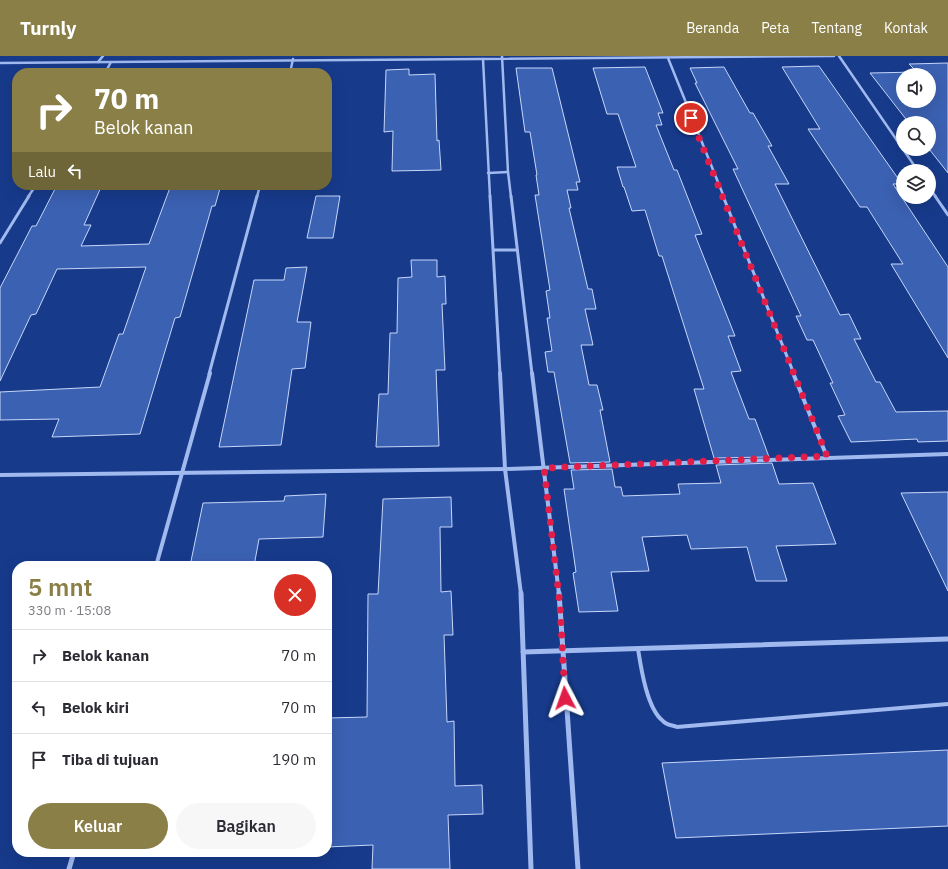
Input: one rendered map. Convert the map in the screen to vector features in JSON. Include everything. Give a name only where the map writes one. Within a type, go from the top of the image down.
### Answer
[{"type":"street","points":[[98,62],[102,56]]},
{"type":"street","points":[[0,63],[379,57],[597,59],[834,56]]},
{"type":"street","points":[[839,56],[913,164]]},
{"type":"street","points":[[502,58],[508,172],[560,605],[578,869]]},
{"type":"street","points":[[668,58],[827,456]]},
{"type":"street","points":[[291,68],[293,59]]},
{"type":"street","points":[[483,59],[505,469],[522,602],[531,869]]},
{"type":"street","points":[[108,68],[111,62]]},
{"type":"street","points":[[488,172],[508,172]]},
{"type":"street","points":[[0,243],[33,190]]},
{"type":"street","points":[[157,561],[183,472],[259,190]]},
{"type":"street","points":[[936,197],[948,215]]},
{"type":"street","points":[[494,250],[517,250]]},
{"type":"street","points":[[0,475],[505,469],[827,456],[948,454]]},
{"type":"street","points":[[523,652],[948,639]]},
{"type":"street","points":[[69,869],[73,857]]},
{"type":"lane","points":[[638,649],[642,675],[654,709],[662,721],[676,727],[948,704]]},
{"type":"building","points":[[948,63],[948,173],[935,156],[936,156],[936,116],[904,116],[897,108],[936,108],[936,68],[913,68],[909,64]]},
{"type":"building","points":[[819,66],[896,175],[896,184],[893,184],[896,189],[896,204],[906,204],[948,267],[948,358],[891,264],[903,264],[867,207],[860,207],[808,129],[820,129],[782,67]]},
{"type":"building","points":[[645,67],[663,113],[658,113],[662,125],[656,125],[674,170],[677,170],[702,234],[695,235],[735,336],[728,336],[741,371],[731,372],[749,419],[755,419],[769,457],[714,458],[694,389],[704,389],[662,256],[659,256],[645,210],[632,211],[623,187],[617,167],[636,167],[618,114],[607,114],[593,68]]},
{"type":"building","points":[[724,67],[750,113],[753,113],[772,146],[768,146],[789,184],[775,184],[840,315],[849,314],[861,339],[854,339],[876,382],[880,382],[896,412],[948,411],[948,441],[918,442],[917,439],[851,442],[838,416],[845,415],[830,383],[833,383],[813,340],[807,340],[796,316],[801,316],[733,169],[738,169],[695,83],[697,83],[690,68]]},
{"type":"building","points":[[516,68],[552,68],[580,182],[576,182],[578,190],[567,190],[571,208],[569,208],[588,289],[592,289],[596,309],[585,309],[593,345],[581,345],[589,385],[597,385],[603,410],[600,410],[610,462],[570,463],[554,372],[548,372],[545,352],[552,351],[547,318],[550,318],[546,291],[550,290],[535,195],[539,195],[537,175],[530,132],[525,132]]},
{"type":"building","points":[[409,69],[409,75],[435,74],[437,141],[439,140],[441,170],[392,171],[393,131],[384,132],[386,70]]},
{"type":"building","points":[[896,72],[896,106],[870,73]]},
{"type":"building","points":[[54,190],[100,190],[84,225],[91,225],[81,246],[149,244],[169,190],[220,190],[215,206],[212,206],[180,317],[175,318],[140,434],[52,437],[59,419],[0,420],[0,392],[100,387],[119,334],[123,334],[146,267],[57,269],[36,314],[31,315],[0,381],[0,288],[32,226],[36,226]]},
{"type":"building","points":[[316,196],[340,196],[333,238],[307,238]]},
{"type":"building","points":[[411,260],[437,260],[437,277],[445,276],[446,304],[442,304],[445,370],[436,370],[439,446],[376,447],[379,394],[388,394],[390,333],[397,333],[398,278],[412,277]]},
{"type":"building","points":[[307,267],[297,322],[311,322],[305,368],[292,369],[281,445],[219,447],[254,280],[284,280],[286,268]]},
{"type":"building","points":[[772,463],[779,484],[813,483],[836,544],[776,546],[787,581],[756,581],[747,547],[691,549],[687,535],[642,537],[649,571],[611,572],[618,611],[579,612],[573,573],[576,572],[564,489],[574,489],[571,470],[612,469],[615,487],[621,487],[623,496],[680,494],[678,484],[721,483],[716,465]]},
{"type":"building","points":[[948,492],[948,591],[901,493]]},
{"type":"building","points":[[326,494],[323,537],[259,539],[255,561],[191,561],[203,503],[284,501],[285,496]]},
{"type":"building","points":[[451,497],[452,527],[440,527],[441,592],[451,591],[453,635],[444,635],[447,722],[454,721],[455,786],[482,785],[483,814],[448,815],[450,869],[372,869],[373,845],[332,847],[332,718],[367,717],[368,594],[378,594],[383,499]]},
{"type":"building","points":[[948,750],[948,826],[676,838],[662,763]]},
{"type":"route","points":[[565,698],[560,605],[544,468],[827,456],[691,118]]}]
